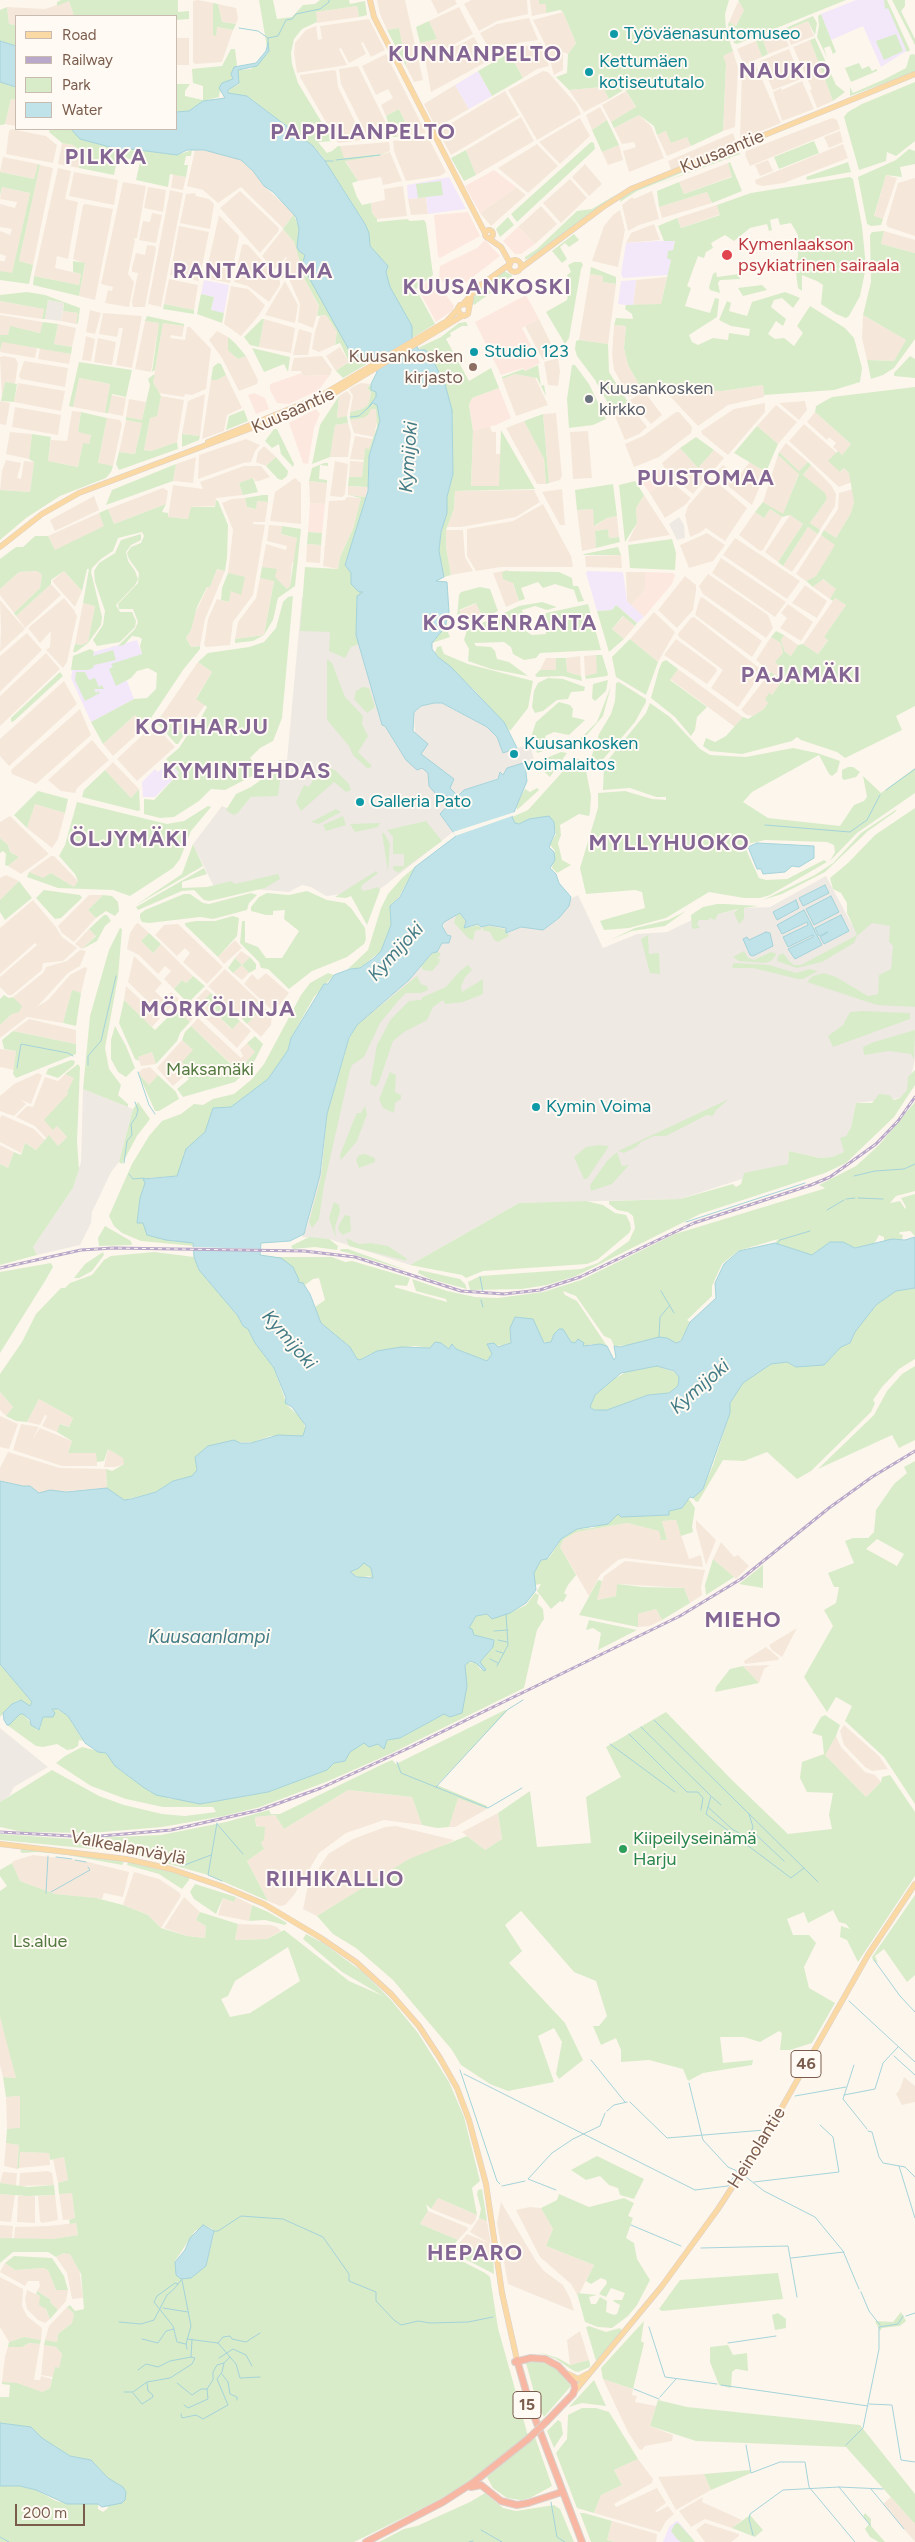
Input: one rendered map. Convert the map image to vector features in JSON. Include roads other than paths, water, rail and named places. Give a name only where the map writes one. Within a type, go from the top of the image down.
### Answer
[{"type":"highway","points":[[516,2362],[534,2357],[548,2360],[564,2371],[574,2384],[573,2394]]},
{"type":"highway","name":"Valkealanväylä","points":[[516,2362],[533,2423],[580,2542]]},
{"type":"highway","name":"15","points":[[444,2502],[488,2472],[528,2439],[573,2394]]},
{"type":"highway","points":[[488,2472],[484,2481],[492,2494]]},
{"type":"highway","name":"15","points":[[366,2542],[475,2485],[482,2486],[501,2501],[512,2504],[538,2500],[560,2491]]},
{"type":"main road","points":[[370,0],[374,17],[469,204],[490,237],[501,247],[512,271],[499,271]]},
{"type":"main road","name":"Kuusaantie","points":[[512,271],[517,272],[603,207],[631,189],[915,74]]},
{"type":"main road","points":[[490,237],[518,261],[521,268]]},
{"type":"main road","name":"Kuusaantie","points":[[510,264],[542,253]]},
{"type":"main road","points":[[467,305],[472,293],[510,264]]},
{"type":"main road","name":"Kuusaantie","points":[[0,547],[42,514],[68,498],[298,412],[468,314],[467,305],[458,306],[449,320],[417,342]]},
{"type":"main road","points":[[457,310],[462,316]]},
{"type":"main road","name":"Valkealanväylä","points":[[0,1844],[115,1857],[194,1876],[264,1904],[321,1938],[356,1962],[391,1994],[411,2015],[440,2058],[457,2088],[470,2120],[484,2170],[499,2272],[516,2362]]},
{"type":"main road","name":"Heinolantie","points":[[573,2394],[672,2273],[742,2174],[868,1955],[915,1884]]},
{"type":"main road","points":[[564,2371],[578,2379],[589,2373]]},
{"type":"water","points":[[0,41],[15,46],[15,87],[0,82]]},
{"type":"water","points":[[268,43],[269,51],[257,66],[238,70],[239,83],[228,90],[228,93],[247,96],[313,146],[325,161],[365,224],[369,233],[370,246],[388,266],[386,272],[390,287],[412,326],[412,338],[419,350],[425,350],[429,353],[445,384],[452,410],[453,474],[447,497],[447,513],[441,532],[439,551],[444,577],[436,581],[447,582],[449,612],[445,627],[432,643],[432,649],[504,722],[517,748],[503,753],[497,737],[487,727],[442,703],[434,703],[421,706],[414,712],[413,731],[428,744],[421,754],[454,779],[450,788],[458,796],[464,790],[498,779],[500,772],[503,775],[507,768],[525,764],[527,781],[512,817],[515,823],[519,824],[529,819],[549,816],[554,822],[555,833],[549,847],[554,852],[555,860],[550,868],[556,874],[559,883],[571,897],[569,906],[559,918],[543,930],[521,927],[506,933],[506,928],[489,925],[481,927],[478,924],[464,928],[466,921],[460,913],[444,922],[442,926],[447,935],[451,936],[449,943],[442,943],[437,952],[432,953],[409,980],[357,1025],[349,1038],[327,1114],[320,1175],[304,1234],[290,1241],[261,1243],[260,1255],[281,1258],[293,1267],[299,1280],[298,1282],[303,1283],[310,1294],[321,1323],[350,1347],[357,1359],[360,1360],[377,1351],[401,1347],[430,1348],[435,1342],[441,1343],[449,1349],[452,1344],[456,1349],[487,1361],[492,1354],[487,1344],[494,1343],[498,1347],[511,1343],[510,1328],[515,1317],[533,1319],[544,1343],[551,1342],[554,1334],[559,1329],[563,1329],[571,1342],[575,1343],[578,1339],[584,1343],[583,1346],[600,1344],[607,1346],[614,1360],[616,1357],[614,1346],[620,1347],[659,1337],[667,1338],[676,1343],[681,1341],[690,1322],[716,1298],[715,1283],[724,1264],[739,1251],[775,1243],[812,1255],[830,1242],[843,1242],[855,1248],[892,1239],[905,1240],[915,1237],[915,1288],[896,1291],[876,1305],[855,1332],[850,1343],[841,1347],[824,1365],[796,1367],[787,1362],[771,1364],[743,1383],[730,1403],[730,1413],[703,1489],[693,1498],[690,1497],[682,1508],[669,1511],[669,1515],[621,1517],[618,1514],[608,1524],[577,1529],[561,1539],[547,1559],[541,1560],[534,1573],[536,1590],[526,1603],[510,1613],[492,1619],[487,1614],[476,1616],[469,1628],[472,1629],[474,1635],[494,1640],[493,1647],[480,1662],[486,1670],[484,1671],[476,1663],[470,1661],[465,1665],[467,1686],[462,1713],[450,1717],[444,1714],[400,1738],[387,1740],[384,1749],[378,1744],[369,1747],[364,1743],[350,1752],[345,1761],[334,1763],[327,1770],[268,1792],[200,1804],[156,1795],[143,1787],[115,1766],[106,1753],[98,1752],[85,1743],[68,1716],[58,1709],[52,1709],[55,1713],[53,1717],[43,1717],[39,1730],[31,1725],[30,1720],[23,1714],[20,1714],[7,1725],[3,1713],[12,1704],[21,1700],[30,1706],[32,1702],[0,1664],[0,1481],[30,1486],[39,1493],[50,1490],[66,1492],[107,1488],[124,1500],[131,1499],[156,1492],[173,1481],[192,1476],[197,1470],[195,1457],[208,1446],[234,1440],[240,1443],[251,1443],[278,1435],[303,1436],[306,1426],[292,1407],[285,1403],[286,1398],[274,1368],[255,1343],[248,1329],[243,1326],[238,1316],[199,1270],[194,1257],[193,1243],[166,1240],[147,1235],[143,1223],[137,1223],[140,1198],[145,1183],[143,1179],[177,1176],[186,1149],[205,1132],[213,1108],[231,1107],[268,1079],[288,1050],[291,1038],[324,984],[328,984],[334,975],[350,969],[360,968],[381,951],[391,925],[390,906],[400,897],[415,867],[456,836],[440,814],[452,801],[446,795],[443,799],[439,798],[429,786],[428,773],[422,768],[417,770],[406,760],[385,726],[382,725],[356,635],[357,596],[363,592],[359,592],[351,584],[351,573],[345,565],[368,491],[369,456],[380,421],[377,405],[373,403],[368,408],[376,397],[376,392],[371,390],[371,384],[377,372],[370,359],[360,361],[354,359],[302,265],[305,255],[297,247],[299,229],[296,217],[273,192],[264,186],[253,171],[241,160],[204,150],[187,150],[177,155],[131,149],[121,150],[80,139],[72,130],[178,130],[178,112],[189,111],[203,101],[225,98],[219,88],[222,83],[233,79],[231,74],[234,67],[256,63],[266,51]],"holes":[[[657,1366],[674,1371],[679,1377],[678,1386],[669,1393],[648,1395],[607,1410],[594,1410],[590,1407],[595,1395],[621,1373]],[[364,1563],[371,1568],[373,1578],[357,1577],[350,1572],[359,1568]]]},
{"type":"water","points":[[757,843],[814,846],[814,858],[799,867],[792,866],[785,872],[763,874],[761,869],[757,869],[748,847]]},
{"type":"water","points":[[825,885],[829,893],[803,906],[799,898]]},
{"type":"water","points":[[831,896],[839,912],[814,925],[806,909]]},
{"type":"water","points":[[796,900],[799,908],[777,920],[773,912]]},
{"type":"water","points":[[804,910],[822,945],[795,959],[788,949],[813,937],[813,935],[788,947],[783,937],[808,925],[807,922],[782,934],[777,925]]},
{"type":"water","points":[[841,915],[849,931],[824,944],[820,937],[828,932],[819,936],[815,928]]},
{"type":"water","points":[[766,932],[770,933],[773,946],[753,956],[750,955],[743,939],[747,937],[749,940]]},
{"type":"water","points":[[203,2225],[214,2231],[206,2266],[191,2278],[181,2279],[176,2275],[175,2262],[185,2250],[190,2238]]},
{"type":"water","points":[[0,2423],[31,2427],[42,2438],[70,2456],[91,2460],[108,2478],[123,2487],[126,2492],[125,2500],[122,2503],[102,2507],[98,2504],[67,2504],[36,2490],[20,2486],[0,2486]]},
{"type":"waterway","points":[[268,45],[268,38],[278,36],[286,20],[292,19],[296,14],[320,9],[329,0]]},
{"type":"waterway","points":[[239,28],[258,31],[268,38]]},
{"type":"waterway","points":[[336,160],[380,155]]},
{"type":"waterway","points":[[325,161],[333,161]]},
{"type":"waterway","points":[[350,417],[359,416],[368,408]]},
{"type":"waterway","points":[[886,790],[915,769]]},
{"type":"waterway","points":[[765,825],[850,832],[867,820],[880,795]]},
{"type":"waterway","points":[[88,1065],[88,1056],[101,1041],[116,976]]},
{"type":"waterway","points":[[17,1068],[21,1044],[68,1053],[73,1056]]},
{"type":"waterway","points":[[138,1072],[149,1105],[155,1114]]},
{"type":"waterway","points":[[124,1163],[127,1141],[132,1135],[131,1124],[138,1110],[135,1102]]},
{"type":"waterway","points":[[854,1176],[875,1171],[904,1169],[915,1164]]},
{"type":"waterway","points":[[129,1174],[133,1179],[144,1178]]},
{"type":"waterway","points":[[686,1222],[805,1183]]},
{"type":"waterway","points":[[846,1199],[855,1198]]},
{"type":"waterway","points":[[858,1198],[883,1199]]},
{"type":"waterway","points":[[827,1210],[844,1200]]},
{"type":"waterway","points":[[777,1244],[780,1240],[810,1231]]},
{"type":"waterway","points":[[480,1277],[483,1292]]},
{"type":"waterway","points":[[661,1291],[674,1313]]},
{"type":"waterway","points":[[481,1300],[483,1307]]},
{"type":"waterway","points":[[659,1337],[660,1317],[670,1305]]},
{"type":"waterway","points":[[497,1666],[508,1645],[506,1614]]},
{"type":"waterway","points":[[494,1631],[508,1630]]},
{"type":"waterway","points":[[498,1640],[507,1642]]},
{"type":"waterway","points":[[496,1651],[503,1653]]},
{"type":"waterway","points":[[490,1659],[498,1663]]},
{"type":"waterway","points":[[436,1787],[507,1710],[523,1700]]},
{"type":"waterway","points":[[654,1720],[818,1882]]},
{"type":"waterway","points":[[641,1727],[711,1796],[706,1814],[791,1878],[804,1868]]},
{"type":"waterway","points":[[629,1734],[687,1792],[698,1792],[703,1798],[701,1810]]},
{"type":"waterway","points":[[610,1744],[675,1792]]},
{"type":"waterway","points":[[397,1762],[401,1773],[488,1808],[522,1788]]},
{"type":"waterway","points":[[712,1797],[721,1805]]},
{"type":"waterway","points":[[708,1807],[743,1838]]},
{"type":"waterway","points":[[747,1844],[753,1827],[749,1814]]},
{"type":"waterway","points":[[217,1823],[208,1875],[222,1881]]},
{"type":"waterway","points":[[217,1824],[243,1854]]},
{"type":"waterway","points":[[752,1831],[784,1861]]},
{"type":"waterway","points":[[157,1849],[182,1866],[211,1855]]},
{"type":"waterway","points":[[46,1893],[48,1856]]},
{"type":"waterway","points":[[56,1857],[72,1859]]},
{"type":"waterway","points":[[75,1860],[86,1862]]},
{"type":"waterway","points":[[51,1892],[90,1870],[88,1867]]},
{"type":"waterway","points":[[874,1960],[900,1996],[915,2012]]},
{"type":"waterway","points":[[849,2001],[915,2062]]},
{"type":"waterway","points":[[844,2095],[875,2089],[883,2063],[898,2047]]},
{"type":"waterway","points":[[894,2056],[915,2075]]},
{"type":"waterway","points":[[591,2060],[625,2102]]},
{"type":"waterway","points":[[854,2065],[843,2099],[867,2129]]},
{"type":"waterway","points":[[460,2070],[497,2181],[500,2184]]},
{"type":"waterway","points":[[464,2074],[695,2190],[728,2186],[737,2171],[728,2167],[703,2140],[689,2083]]},
{"type":"waterway","points":[[795,2096],[846,2087]]},
{"type":"waterway","points":[[607,2111],[614,2105],[627,2102]]},
{"type":"waterway","points":[[630,2102],[667,2138],[765,2130]]},
{"type":"waterway","points":[[556,2190],[528,2179],[552,2153],[573,2139],[600,2126],[605,2113]]},
{"type":"waterway","points":[[754,2182],[839,2172],[833,2137],[820,2125]]},
{"type":"waterway","points":[[868,2131],[872,2132],[879,2157],[883,2163],[905,2167],[915,2177]]},
{"type":"waterway","points":[[899,2166],[915,2218]]},
{"type":"waterway","points":[[746,2177],[764,2191],[815,2217],[843,2251],[859,2289]]},
{"type":"waterway","points":[[502,2186],[525,2181]]},
{"type":"waterway","points":[[214,2231],[218,2231],[241,2216],[283,2219],[323,2237],[349,2274],[349,2281],[376,2292],[376,2301],[401,2325],[418,2321],[430,2323],[468,2322],[493,2317]]},
{"type":"waterway","points":[[631,2225],[681,2246]]},
{"type":"waterway","points":[[701,2248],[788,2246],[797,2297]]},
{"type":"waterway","points":[[791,2258],[844,2252]]},
{"type":"waterway","points":[[119,2322],[141,2324],[154,2320],[167,2295],[182,2279]]},
{"type":"waterway","points":[[182,2280],[191,2326],[186,2344],[187,2349]]},
{"type":"waterway","points":[[178,2284],[175,2283],[157,2296],[154,2302],[173,2326],[177,2342],[186,2344]]},
{"type":"waterway","points":[[861,2292],[869,2311],[880,2325]]},
{"type":"waterway","points":[[163,2308],[188,2312]]},
{"type":"waterway","points":[[906,2316],[915,2313]]},
{"type":"waterway","points":[[846,2445],[863,2428],[879,2349],[879,2327],[898,2324],[903,2316]]},
{"type":"waterway","points":[[649,2327],[665,2377],[717,2384]]},
{"type":"waterway","points":[[142,2339],[158,2343],[166,2331],[174,2329]]},
{"type":"waterway","points":[[218,2343],[223,2337],[230,2336],[232,2339],[246,2342],[260,2333]]},
{"type":"waterway","points":[[728,2343],[776,2336]]},
{"type":"waterway","points":[[187,2339],[218,2343],[236,2364],[240,2378],[260,2377]]},
{"type":"waterway","points":[[124,2392],[133,2392],[147,2382],[170,2378],[192,2364],[195,2358],[191,2357],[192,2339]]},
{"type":"waterway","points":[[219,2358],[233,2349],[246,2355],[252,2366]]},
{"type":"waterway","points":[[138,2370],[146,2364],[158,2367],[170,2361],[191,2357]]},
{"type":"waterway","points":[[181,2414],[182,2418],[196,2415],[203,2419],[228,2405],[217,2379],[222,2372],[224,2363],[230,2357]]},
{"type":"waterway","points":[[184,2405],[188,2408],[208,2399],[207,2389],[213,2380],[213,2372],[217,2365],[224,2363]]},
{"type":"waterway","points":[[222,2374],[228,2382],[230,2394],[237,2397],[237,2400]]},
{"type":"waterway","points":[[660,2397],[676,2379]]},
{"type":"waterway","points":[[133,2393],[142,2404],[153,2397],[148,2391],[147,2383]]},
{"type":"waterway","points":[[177,2383],[192,2395],[201,2389],[207,2389]]},
{"type":"waterway","points":[[721,2385],[868,2406]]},
{"type":"waterway","points":[[634,2389],[659,2399]]},
{"type":"waterway","points":[[869,2404],[892,2405],[901,2460],[915,2462]]},
{"type":"waterway","points":[[746,2445],[751,2473],[780,2462],[805,2462],[809,2487],[855,2542]]},
{"type":"waterway","points":[[839,2487],[870,2525]]},
{"type":"waterway","points":[[753,2535],[749,2519],[750,2514],[783,2490],[839,2487],[883,2489]]},
{"type":"waterway","points":[[871,2489],[904,2529]]},
{"type":"waterway","points":[[551,2502],[557,2537],[565,2542]]},
{"type":"waterway","points":[[481,2530],[502,2542]]},
{"type":"waterway","points":[[0,2537],[9,2542]]},
{"type":"waterway","points":[[469,2542],[473,2541]]},
{"type":"railway","points":[[0,1268],[81,1250],[113,1248],[304,1251],[355,1257],[461,1291],[504,1294],[540,1290],[580,1277],[694,1223],[830,1177],[876,1144],[898,1121],[915,1097]]},
{"type":"railway","points":[[0,1832],[89,1837],[171,1830],[260,1810],[321,1788],[411,1747],[680,1616],[741,1579],[829,1508],[872,1477],[915,1451]]},
{"type":"place","name":"Työväenasuntomuseo","points":[[614,34]]},
{"type":"place","name":"Kettumäen kotiseututalo","points":[[589,72]]},
{"type":"place","name":"Kymenlaakson psykiatrinen sairaala","points":[[727,255]]},
{"type":"place","name":"Studio 123","points":[[474,352]]},
{"type":"place","name":"Kuusankosken kirjasto","points":[[473,367]]},
{"type":"place","name":"Kuusankosken kirkko","points":[[589,399]]},
{"type":"place","name":"Kuusankosken voimalaitos","points":[[514,754]]},
{"type":"place","name":"Galleria Pato","points":[[360,802]]},
{"type":"place","name":"Kymin Voima","points":[[536,1107]]},
{"type":"place","name":"Kiipeilyseinämä Harju","points":[[623,1849]]},
{"type":"district","name":"KUNNANPELTO","points":[[475,55]]},
{"type":"district","name":"NAUKIO","points":[[785,72]]},
{"type":"district","name":"PAPPILANPELTO","points":[[363,133]]},
{"type":"district","name":"PILKKA","points":[[106,158]]},
{"type":"district","name":"RANTAKULMA","points":[[253,272]]},
{"type":"district","name":"KUUSANKOSKI","points":[[487,288]]},
{"type":"district","name":"PUISTOMAA","points":[[706,479]]},
{"type":"district","name":"KOSKENRANTA","points":[[510,624]]},
{"type":"district","name":"PAJAMÄKI","points":[[801,676]]},
{"type":"district","name":"KOTIHARJU","points":[[202,728]]},
{"type":"district","name":"KYMINTEHDAS","points":[[247,772]]},
{"type":"district","name":"ÖLJYMÄKI","points":[[129,840]]},
{"type":"district","name":"MYLLYHUOKO","points":[[669,844]]},
{"type":"district","name":"MÖRKÖLINJA","points":[[218,1010]]},
{"type":"district","name":"MIEHO","points":[[743,1621]]},
{"type":"district","name":"RIIHIKALLIO","points":[[335,1880]]},
{"type":"district","name":"HEPARO","points":[[475,2254]]},
{"type":"water label","name":"Kymijoki","points":[[409,457]]},
{"type":"water label","name":"Kymijoki","points":[[396,952]]},
{"type":"water label","name":"Kymijoki","points":[[289,1340]]},
{"type":"water label","name":"Kymijoki","points":[[700,1387]]},
{"type":"water label","name":"Kuusaanlampi","points":[[209,1637]]},
{"type":"park label","name":"Maksamäki","points":[[210,1070]]},
{"type":"park label","name":"Ls.alue","points":[[40,1942]]}]
